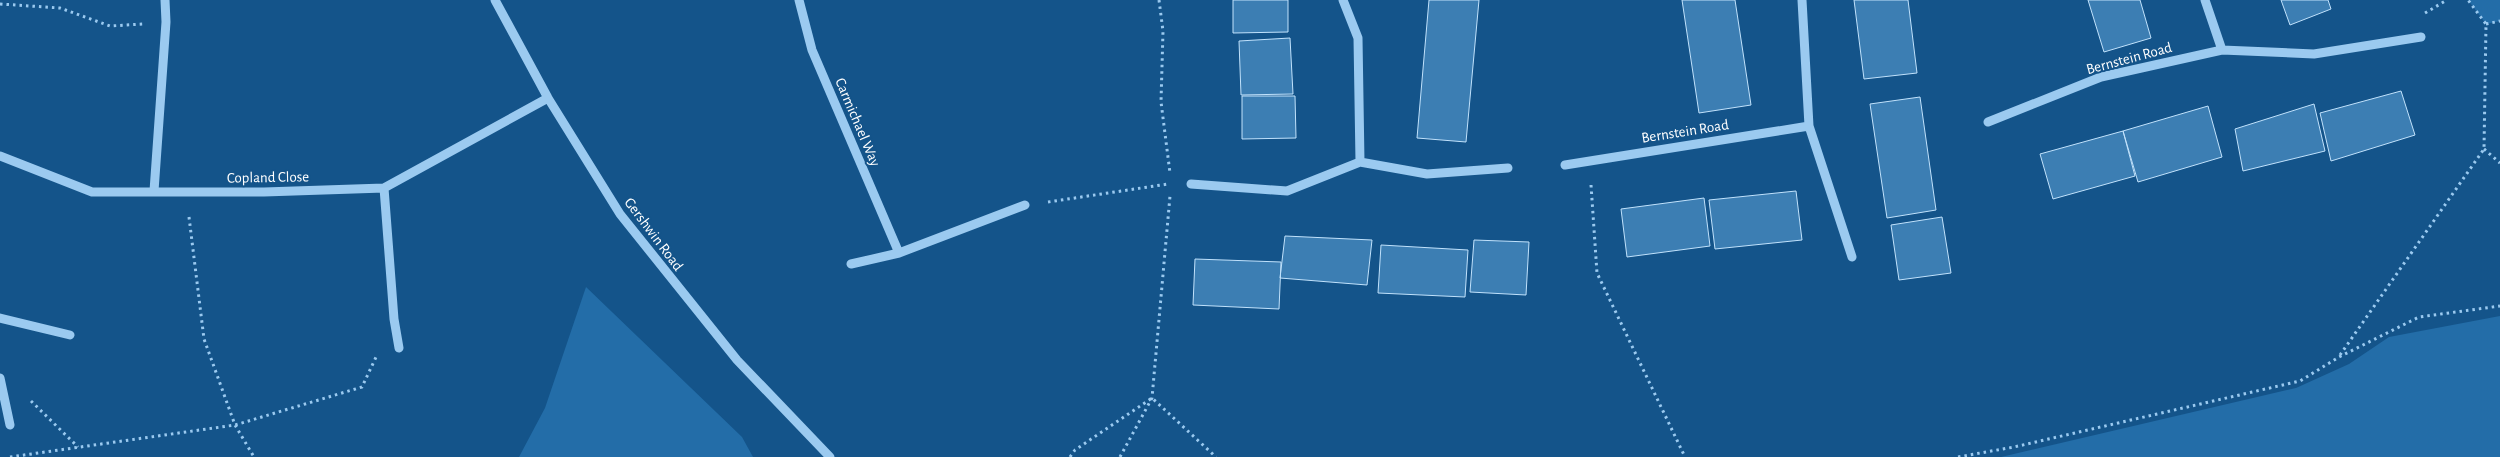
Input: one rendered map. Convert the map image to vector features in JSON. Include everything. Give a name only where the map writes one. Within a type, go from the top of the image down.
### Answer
[{"type":"street","points":[[154,191],[166,22],[165,0]]},
{"type":"street","name":"Gershwin Road","points":[[495,0],[548,98],[620,214],[738,360],[830,457]]},
{"type":"street","name":"Carmichael Way","points":[[800,0],[812,50],[899,253]]},
{"type":"street","points":[[1343,0],[1358,38],[1360,162]]},
{"type":"street","points":[[1802,0],[1809,126],[1852,257]]},
{"type":"street","points":[[2205,0],[2222,50]]},
{"type":"street","name":"Bernstein Road","points":[[1988,122],[2100,77],[2222,50],[2314,54],[2421,37]]},
{"type":"street","name":"Copland Close","points":[[0,156],[92,192],[384,188],[548,98]]},
{"type":"street","name":"Bernstein Road","points":[[1565,165],[1809,126]]},
{"type":"street","points":[[1191,184],[1286,190],[1360,162],[1427,174],[1508,168]]},
{"type":"street","points":[[384,188],[394,319],[399,348]]},
{"type":"street","points":[[851,264],[899,253],[1025,205]]},
{"type":"street","points":[[0,318],[70,334]]},
{"type":"street","points":[[0,378],[10,425]]},
{"type":"path","points":[[1120,457],[1152,398],[1171,184],[1161,102],[1164,31],[1159,0]]},
{"type":"path","points":[[2339,357],[2484,149],[2486,24],[2468,0]]},
{"type":"path","points":[[0,4],[60,8],[110,26],[166,22]]},
{"type":"path","points":[[2486,24],[2500,21]]},
{"type":"path","points":[[2484,149],[2500,163]]},
{"type":"path","points":[[1589,161],[1597,273],[1685,457]]},
{"type":"path","points":[[1025,205],[1171,184]]},
{"type":"path","points":[[186,192],[204,339],[235,425],[254,457]]},
{"type":"path","points":[[1958,457],[2014,447],[2300,381],[2339,357],[2419,317],[2500,306]]},
{"type":"path","points":[[10,457],[235,425],[362,387],[394,319]]},
{"type":"path","points":[[1070,457],[1075,450],[1152,398]]},
{"type":"path","points":[[1152,398],[1216,457]]},
{"type":"path","points":[[29,399],[79,447]]},
{"type":"shaded area","points":[[2468,0],[2500,0],[2500,21],[2486,24]]},
{"type":"shaded area","points":[[586,287],[742,437],[753,457],[519,457],[545,408]]},
{"type":"shaded area","points":[[2500,316],[2500,457],[2001,457],[2296,388],[2349,364],[2389,337]]},
{"type":"building","points":[[1233,0],[1288,0],[1288,32],[1233,33]]},
{"type":"building","points":[[1429,0],[1479,0],[1466,142],[1417,138]]},
{"type":"building","points":[[1682,0],[1735,0],[1751,105],[1699,113]]},
{"type":"building","points":[[1854,0],[1908,0],[1917,73],[1864,79]]},
{"type":"building","points":[[2088,0],[2140,0],[2151,38],[2104,52]]},
{"type":"building","points":[[2281,0],[2328,0],[2331,9],[2290,25]]},
{"type":"building","points":[[1290,38],[1293,94],[1241,95],[1239,41]]},
{"type":"building","points":[[2401,91],[2415,135],[2331,161],[2320,113]]},
{"type":"building","points":[[1242,96],[1295,96],[1296,138],[1242,139]]},
{"type":"building","points":[[1920,97],[1936,210],[1887,218],[1870,104]]},
{"type":"building","points":[[2314,104],[2325,151],[2243,171],[2235,129]]},
{"type":"building","points":[[2208,106],[2222,157],[2138,182],[2123,131]]},
{"type":"building","points":[[2123,131],[2135,176],[2053,199],[2040,154]]},
{"type":"building","points":[[1796,191],[1802,240],[1715,249],[1709,200]]},
{"type":"building","points":[[1704,198],[1710,246],[1627,257],[1621,209]]},
{"type":"building","points":[[1942,217],[1951,273],[1899,280],[1891,225]]},
{"type":"building","points":[[1285,236],[1372,240],[1367,285],[1280,278]]},
{"type":"building","points":[[1474,240],[1529,242],[1526,295],[1470,292]]},
{"type":"building","points":[[1381,245],[1468,250],[1465,297],[1378,293]]},
{"type":"building","points":[[1195,259],[1281,262],[1279,309],[1193,305]]}]
